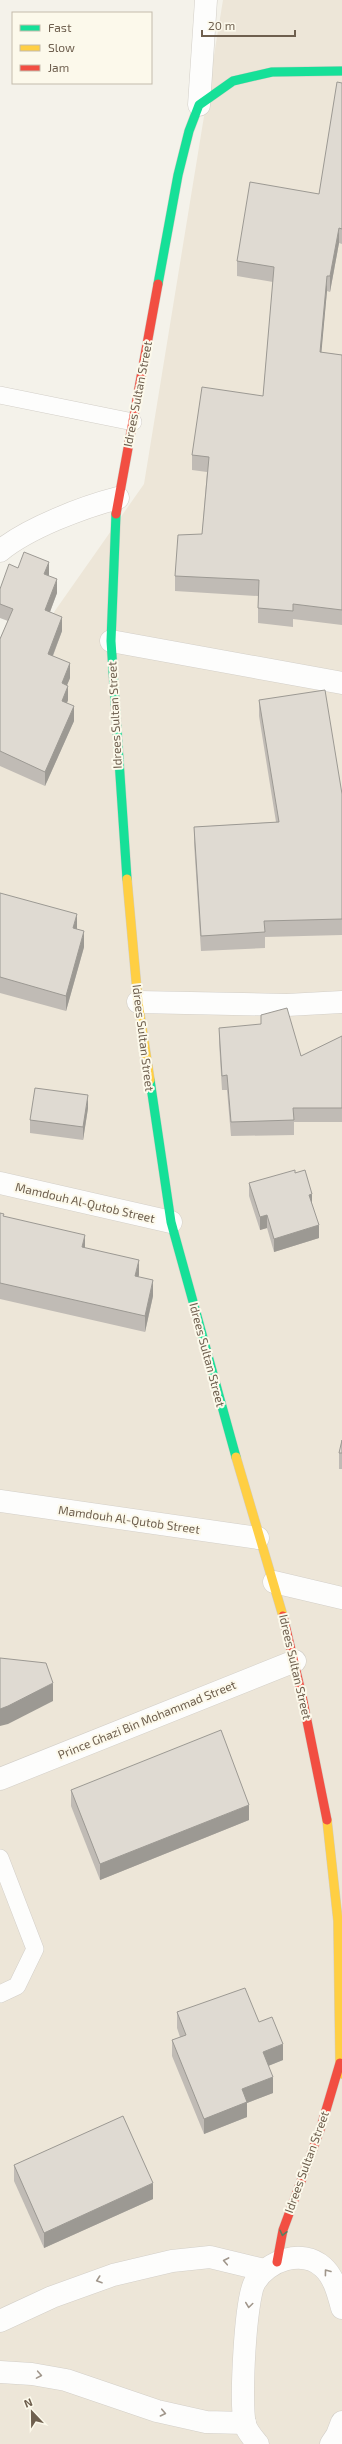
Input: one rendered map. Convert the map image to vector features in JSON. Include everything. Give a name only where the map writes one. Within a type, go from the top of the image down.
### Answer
[{"type":"street","name":"Idrees Sultan Street","points":[[206,0],[199,105],[189,132],[178,175],[118,498],[114,528],[111,640],[123,830],[138,1002],[171,1222],[258,1538],[274,1582],[295,1661],[322,1789],[335,1874],[339,1954],[340,2064],[342,2074]]},
{"type":"street","points":[[199,105],[234,80],[272,72],[342,71]]},
{"type":"street","points":[[0,551],[51,522],[92,505],[118,498]]},
{"type":"street","points":[[111,640],[342,683]]},
{"type":"street","points":[[138,1002],[287,1005],[342,1002]]},
{"type":"street","name":"Mamdouh Al-Qutob Street","points":[[0,1183],[171,1222]]},
{"type":"street","name":"Mamdouh Al-Qutob Street","points":[[0,1501],[258,1538]]},
{"type":"street","points":[[274,1582],[342,1598]]},
{"type":"street","name":"Prince Ghazi Bin Mohammad Street","points":[[0,1779],[295,1661]]},
{"type":"street","name":"Idrees Sultan Street","points":[[270,2266],[321,2127],[340,2064]]},
{"type":"street","points":[[0,2321],[59,2294],[114,2276],[172,2261],[210,2257],[270,2266],[303,2258],[322,2266],[336,2288],[342,2308]]},
{"type":"street","points":[[0,2372],[32,2374],[66,2380],[157,2411],[206,2422],[249,2436],[243,2398],[248,2312],[254,2283],[270,2266]]},
{"type":"street","points":[[330,2444],[337,2435],[342,2422]]},
{"type":"lane","points":[[0,395],[133,422]]},
{"type":"lane","points":[[0,1858],[35,1949],[17,1986],[0,1994]]},
{"type":"shaded area","points":[[223,0],[342,0],[342,2444],[0,2444],[0,689],[144,484]]},
{"type":"building","points":[[337,82],[342,83],[342,229],[339,228],[330,276],[327,276],[320,352],[342,355],[342,610],[293,604],[293,611],[258,608],[259,580],[175,576],[178,535],[202,534],[209,457],[192,455],[202,387],[263,396],[274,267],[237,261],[250,182],[319,194]]},
{"type":"building","points":[[24,552],[49,562],[44,574],[57,579],[45,610],[62,617],[48,654],[70,663],[62,683],[68,686],[62,701],[74,706],[45,772],[0,751],[0,639],[13,609],[0,604],[0,589],[9,564],[18,568]]},
{"type":"building","points":[[325,690],[342,794],[342,919],[264,921],[265,932],[201,936],[194,827],[279,822],[259,700]]},
{"type":"building","points":[[0,893],[77,914],[73,928],[84,931],[66,996],[0,977]]},
{"type":"building","points":[[287,1008],[301,1056],[342,1036],[342,1108],[293,1108],[294,1120],[231,1122],[227,1075],[222,1076],[219,1028],[261,1024],[261,1015]]},
{"type":"building","points":[[35,1088],[88,1095],[83,1127],[30,1120]]},
{"type":"building","points":[[295,1170],[295,1173],[305,1170],[312,1194],[309,1195],[319,1225],[274,1239],[267,1215],[260,1217],[249,1183]]},
{"type":"building","points":[[0,1213],[4,1214],[3,1216],[85,1235],[82,1247],[139,1260],[135,1276],[153,1280],[145,1316],[0,1283]]},
{"type":"building","points":[[342,1440],[342,1453],[339,1453]]},
{"type":"building","points":[[0,1658],[46,1663],[53,1683],[0,1709]]},
{"type":"building","points":[[221,1730],[249,1805],[100,1864],[71,1790]]},
{"type":"building","points":[[245,1988],[259,2022],[272,2017],[283,2044],[263,2052],[273,2077],[242,2089],[247,2102],[204,2119],[172,2040],[186,2035],[177,2012]]},
{"type":"building","points":[[123,2116],[153,2183],[44,2233],[14,2165]]},
{"type":"traffic: fast","points":[[158,284],[178,175],[189,131],[199,105],[233,81],[272,72],[342,71]]},
{"type":"traffic: fast","points":[[116,514],[111,641],[127,879]]},
{"type":"traffic: fast","points":[[150,1080],[171,1222],[236,1457]]},
{"type":"traffic: slow","points":[[127,879],[138,1002],[150,1080]]},
{"type":"traffic: slow","points":[[236,1457],[283,1616]]},
{"type":"traffic: slow","points":[[327,1820],[338,1921],[340,2063],[342,2074]]},
{"type":"traffic: jam","points":[[116,514],[158,284]]},
{"type":"traffic: jam","points":[[283,1616],[302,1696],[327,1820]]},
{"type":"traffic: jam","points":[[277,2262],[283,2230],[321,2127],[340,2063]]}]
